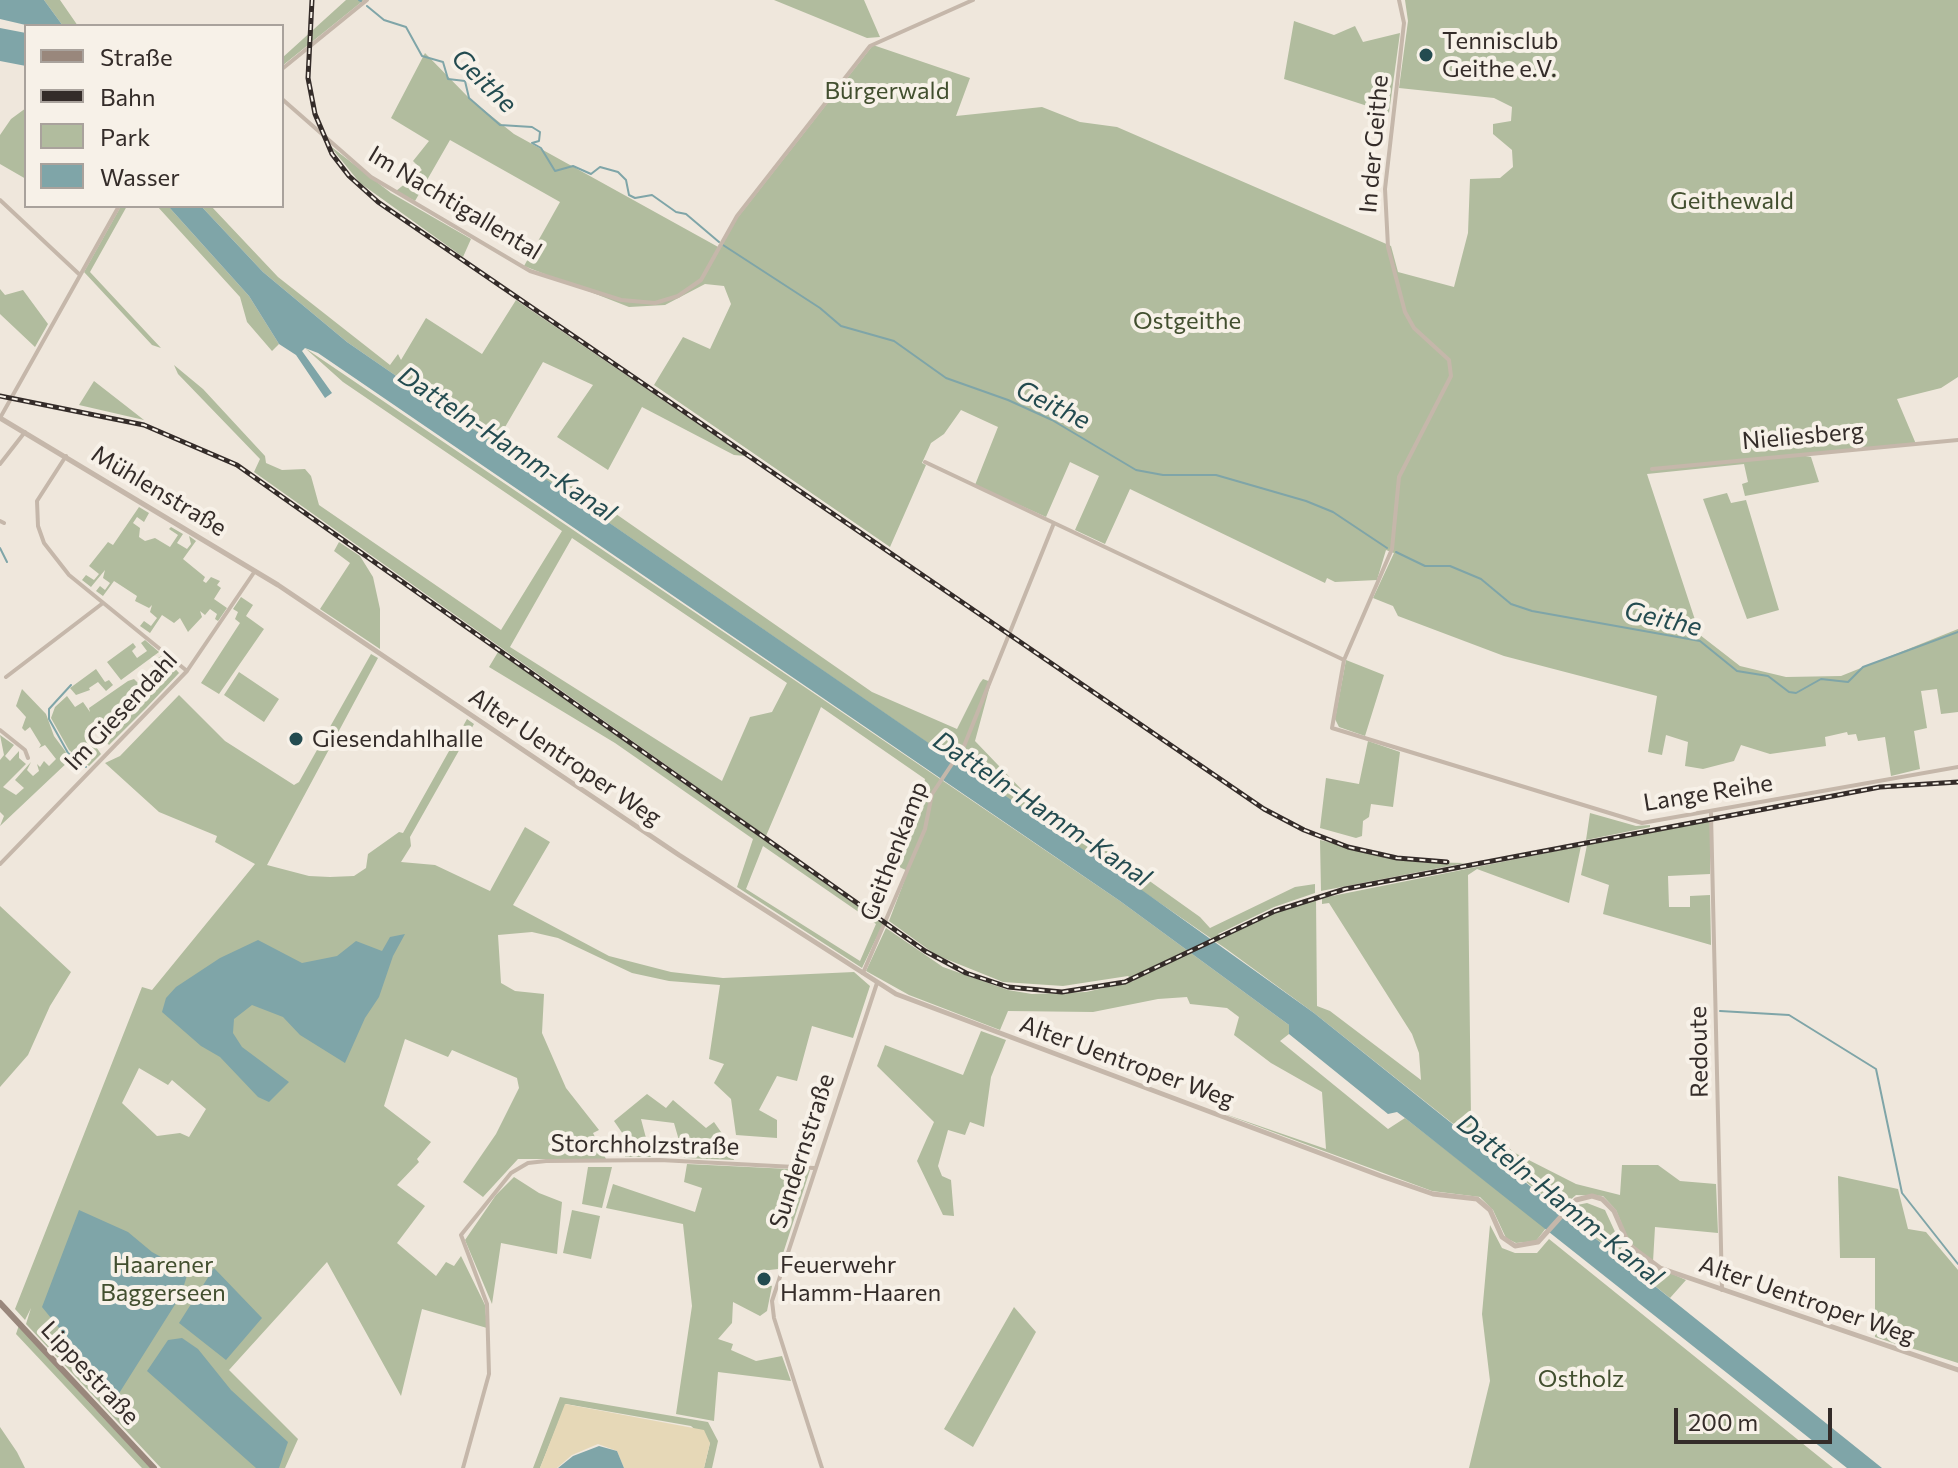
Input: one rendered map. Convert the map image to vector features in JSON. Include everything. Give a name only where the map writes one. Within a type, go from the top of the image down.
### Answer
[{"type":"main road","name":"Lippestraße","points":[[0,1303],[154,1468]]},
{"type":"street","points":[[284,67],[367,0]]},
{"type":"street","name":"Im Nachtigallental","points":[[284,101],[348,160],[392,192],[530,271],[621,300],[655,303],[678,296],[701,280],[737,216],[870,46],[973,0]]},
{"type":"street","name":"In der Geithe","points":[[1332,728],[1344,660],[1392,549],[1399,477],[1451,376],[1449,360],[1414,328],[1400,298],[1385,216],[1404,23],[1399,0]]},
{"type":"street","points":[[0,200],[80,275]]},
{"type":"street","points":[[0,418],[118,208]]},
{"type":"street","name":"Mühlenstraße","points":[[0,418],[298,599]]},
{"type":"street","points":[[0,464],[25,432]]},
{"type":"street","name":"Nieliesberg","points":[[1652,469],[1958,440]]},
{"type":"street","points":[[66,456],[37,501],[39,532],[69,575],[187,671]]},
{"type":"street","points":[[925,462],[1344,660]]},
{"type":"street","name":"Geithenkamp","points":[[863,973],[925,829],[930,798],[958,755],[1054,523]]},
{"type":"street","name":"Im Giesendahl","points":[[0,864],[187,671],[255,571]]},
{"type":"street","name":"Alter Uentroper Weg","points":[[298,599],[666,847],[877,983],[906,998],[1381,1176],[1433,1194],[1477,1199],[1490,1210],[1502,1237],[1510,1244],[1525,1247],[1541,1240],[1570,1204],[1581,1198],[1602,1199],[1614,1211],[1629,1245],[1642,1258],[1722,1290],[1958,1370]]},
{"type":"street","points":[[6,677],[103,603]]},
{"type":"street","name":"Lange Reihe","points":[[1332,728],[1633,823],[1711,813],[1958,767]]},
{"type":"street","points":[[0,730],[25,750],[28,758]]},
{"type":"street","name":"Redoute","points":[[1711,813],[1722,1290]]},
{"type":"street","name":"Sundernstraße","points":[[822,1468],[772,1310],[814,1168],[877,983]]},
{"type":"street","name":"Storchholzstraße","points":[[463,1468],[489,1374],[487,1304],[461,1235],[511,1173],[528,1163],[546,1161],[660,1160],[814,1168]]},
{"type":"green space","points":[[44,0],[60,0],[77,24],[62,24]]},
{"type":"green space","points":[[346,0],[364,0],[284,64],[284,56]]},
{"type":"green space","points":[[774,0],[864,0],[880,37],[867,38]]},
{"type":"green space","name":"Geithewald","points":[[1405,0],[1958,0],[1958,377],[1941,388],[1897,399],[1916,444],[1800,455],[1811,457],[1819,482],[1745,496],[1742,484],[1748,482],[1744,464],[1647,474],[1700,635],[1740,666],[1786,677],[1841,676],[1958,629],[1958,712],[1941,714],[1937,689],[1921,691],[1927,728],[1914,731],[1920,769],[1891,776],[1885,737],[1858,741],[1856,734],[1848,735],[1847,732],[1825,737],[1826,746],[1770,754],[1741,745],[1734,761],[1703,769],[1685,766],[1688,742],[1666,735],[1662,755],[1648,752],[1657,696],[1504,656],[1398,616],[1393,606],[1373,598],[1394,553],[1386,550],[1377,580],[1335,582],[1327,578],[1325,583],[1130,489],[1105,544],[1075,530],[1099,476],[1070,462],[1046,517],[975,485],[998,427],[961,410],[944,434],[931,443],[922,463],[926,465],[890,547],[654,385],[683,337],[710,349],[731,304],[724,286],[705,284],[665,305],[629,307],[524,266],[560,202],[450,140],[415,201],[396,191],[422,170],[413,161],[429,141],[391,118],[425,53],[470,99],[514,134],[720,248],[731,226],[873,45],[970,78],[956,116],[1042,107],[1080,122],[1117,127],[1391,246],[1398,272],[1454,287],[1468,233],[1470,179],[1500,178],[1513,167],[1512,150],[1493,134],[1493,124],[1511,121],[1512,107],[1494,98],[1399,88],[1408,21]]},
{"type":"green space","points":[[1294,21],[1334,35],[1355,26],[1363,42],[1400,33],[1389,113],[1284,79]]},
{"type":"green space","points":[[24,109],[24,178],[0,164],[0,135],[11,119]]},
{"type":"green space","points":[[329,145],[391,193],[471,239],[463,257],[360,183]]},
{"type":"green space","points":[[120,208],[126,208],[90,272],[161,348],[152,345],[84,272]]},
{"type":"green space","points":[[159,208],[170,208],[249,296],[279,344],[272,351],[247,322],[240,297]]},
{"type":"green space","points":[[203,208],[213,208],[278,277],[390,365],[398,354],[401,360],[426,318],[482,354],[516,300],[745,456],[734,455],[642,407],[608,470],[557,437],[593,385],[543,362],[501,434],[872,692],[957,729],[980,683],[983,679],[991,682],[975,741],[1022,790],[1200,917],[1210,928],[1295,887],[1315,884],[1315,893],[1274,907],[1218,934],[1223,938],[1275,912],[1316,898],[1317,1006],[1330,1011],[1421,1080],[1419,1053],[1412,1034],[1329,903],[1322,904],[1322,898],[1581,846],[1569,903],[1477,869],[1468,875],[1471,1118],[1515,1153],[1576,1184],[1620,1195],[1622,1165],[1658,1165],[1680,1181],[1716,1184],[1718,1233],[1655,1227],[1653,1262],[1629,1242],[1616,1210],[1603,1196],[1576,1195],[1560,1209],[1314,1013],[1225,948],[347,342],[263,272]]},
{"type":"green space","points":[[0,289],[5,295],[23,290],[48,324],[35,347],[0,314]]},
{"type":"green space","points":[[305,348],[1120,901],[1289,1025],[1289,1034],[1280,1041],[1388,1129],[1405,1118],[1546,1228],[1536,1241],[1516,1243],[1506,1238],[1493,1210],[1480,1197],[1432,1191],[1216,1111],[1326,1149],[1322,1092],[1271,1063],[1234,1035],[1239,1017],[1227,1008],[1190,1004],[1187,997],[1158,999],[1093,1012],[1008,1011],[1000,1030],[909,995],[866,971],[886,928],[943,967],[1008,990],[1032,994],[1086,992],[1134,981],[1128,976],[1063,986],[1003,982],[936,955],[889,921],[908,871],[899,867],[915,827],[925,779],[821,707],[766,836],[254,472],[260,459],[178,374],[174,365],[203,389],[265,456],[266,463],[282,470],[305,469],[311,476],[319,505],[501,630],[562,531],[343,382]],"holes":[[[572,538],[787,683],[772,712],[750,717],[722,781],[510,647]]]},
{"type":"green space","points":[[94,381],[144,420],[79,405]]},
{"type":"green space","points":[[1727,493],[1731,503],[1746,500],[1779,610],[1747,619],[1703,499]]},
{"type":"green space","points":[[139,507],[149,513],[144,522],[137,517],[133,523],[140,528],[139,537],[145,541],[155,538],[170,547],[178,535],[169,529],[171,527],[183,534],[177,543],[187,549],[191,544],[189,536],[196,541],[183,559],[205,577],[203,581],[206,583],[211,577],[220,581],[217,585],[221,588],[214,599],[227,608],[218,621],[215,619],[217,614],[210,609],[205,615],[200,611],[202,617],[188,632],[180,618],[174,623],[162,615],[150,633],[140,626],[144,621],[151,626],[157,618],[150,612],[152,605],[149,608],[135,601],[137,596],[114,581],[103,596],[96,591],[100,586],[105,590],[110,583],[103,578],[105,570],[91,587],[82,580],[86,575],[94,580],[99,574],[89,566],[108,542],[113,545]]},
{"type":"green space","points":[[339,542],[360,556],[373,577],[380,609],[380,649],[320,609],[350,563],[334,551]]},
{"type":"green space","points":[[241,597],[253,605],[246,616],[264,629],[219,694],[201,683],[240,623],[235,619],[238,612],[233,609]]},
{"type":"green space","points":[[145,640],[159,652],[121,680],[107,662],[133,643],[136,647],[132,651],[137,658],[147,651],[141,643]]},
{"type":"green space","points":[[498,652],[883,924],[862,968],[737,887],[753,839],[615,743],[489,667]],"holes":[[[763,846],[876,924],[860,961],[746,889]]]},
{"type":"green space","name":"Haarener Baggerseen","points":[[371,654],[378,658],[267,865],[309,876],[330,877],[354,876],[366,868],[368,854],[399,832],[403,833],[467,719],[474,724],[410,837],[411,846],[401,862],[435,865],[490,891],[525,827],[550,842],[513,905],[609,956],[671,972],[723,978],[854,972],[870,986],[853,1038],[812,1026],[797,1081],[777,1076],[759,1110],[777,1120],[777,1138],[736,1135],[731,1099],[714,1083],[724,1064],[709,1059],[720,985],[669,981],[632,973],[558,938],[532,932],[498,935],[501,983],[515,991],[544,994],[542,1033],[566,1088],[599,1130],[593,1133],[606,1159],[518,1159],[483,1197],[463,1182],[496,1134],[519,1088],[517,1078],[452,1050],[448,1057],[405,1039],[384,1106],[431,1142],[417,1159],[419,1162],[397,1185],[425,1206],[397,1243],[436,1276],[446,1262],[454,1266],[461,1256],[485,1305],[487,1328],[422,1309],[401,1396],[327,1262],[229,1370],[298,1439],[285,1468],[161,1468],[26,1324],[31,1308],[25,1320],[15,1309],[142,987],[152,990],[255,864],[215,842],[217,836],[159,812],[105,763],[120,756],[179,695],[225,741],[294,785],[299,782]],"holes":[[[139,1068],[168,1085],[172,1080],[206,1109],[189,1137],[180,1133],[157,1136],[122,1103]]]},
{"type":"green space","points":[[163,655],[179,673],[109,745],[98,733],[102,726],[97,719],[88,726],[85,731],[101,754],[89,766],[69,750],[51,718],[55,707],[67,696],[75,707],[83,702],[90,712],[89,708],[128,681],[134,679],[142,687],[164,674],[158,663],[153,667],[150,663]]},
{"type":"green space","points":[[1346,660],[1384,675],[1365,736],[1339,727],[1335,719]]},
{"type":"green space","points":[[96,669],[105,682],[109,680],[113,685],[106,691],[98,682],[90,690],[76,695],[70,688]]},
{"type":"green space","points":[[239,672],[279,699],[264,722],[224,695]]},
{"type":"green space","points":[[22,689],[46,714],[54,736],[71,759],[0,826],[4,816],[0,812],[0,760],[4,755],[0,735],[14,745],[5,756],[10,761],[19,751],[19,758],[26,764],[3,787],[16,795],[24,788],[15,780],[31,762],[27,770],[33,776],[39,771],[37,764],[40,767],[44,761],[49,766],[56,759],[45,745],[39,748],[41,745],[30,727],[25,731],[22,728],[26,717],[16,706]]},
{"type":"green space","points":[[1368,741],[1400,752],[1393,807],[1371,804],[1369,817],[1363,821],[1362,836],[1356,838],[1320,828],[1326,778],[1359,784]]},
{"type":"green space","points":[[1590,813],[1636,826],[1650,827],[1586,840]]},
{"type":"green space","points":[[1710,821],[1710,874],[1668,876],[1669,907],[1690,907],[1690,896],[1710,895],[1711,945],[1603,914],[1609,885],[1581,875],[1587,845]]},
{"type":"green space","points":[[1320,840],[1416,862],[1465,863],[1321,891]]},
{"type":"green space","points":[[0,906],[71,972],[50,1006],[28,1055],[0,1087]]},
{"type":"green space","points":[[981,1031],[1006,1040],[991,1077],[984,1127],[970,1122],[965,1135],[948,1130],[938,1166],[942,1176],[951,1180],[954,1216],[943,1215],[917,1161],[934,1122],[877,1066],[885,1045],[963,1075]]},
{"type":"green space","points":[[647,1094],[666,1108],[673,1100],[706,1128],[714,1122],[728,1142],[734,1160],[684,1158],[674,1123],[641,1119],[651,1157],[625,1157],[625,1137],[614,1121]]},
{"type":"green space","points":[[687,1164],[810,1170],[778,1269],[761,1271],[758,1282],[772,1286],[767,1311],[760,1316],[733,1302],[732,1323],[718,1339],[733,1344],[731,1350],[756,1361],[782,1356],[791,1381],[718,1372],[714,1421],[676,1414],[692,1306],[683,1224],[606,1208],[613,1184],[695,1212],[702,1188],[684,1182]]},
{"type":"green space","points":[[588,1167],[612,1167],[602,1208],[582,1204]]},
{"type":"green space","points":[[1838,1176],[1898,1189],[1908,1229],[1926,1232],[1958,1270],[1958,1363],[1911,1348],[1911,1344],[1908,1348],[1875,1337],[1875,1258],[1840,1258]]},
{"type":"green space","points":[[514,1177],[539,1193],[562,1202],[557,1254],[501,1243],[492,1304],[465,1240],[496,1195]]},
{"type":"green space","points":[[1587,1203],[1605,1210],[1622,1247],[1630,1255],[1686,1280],[1670,1298],[1569,1217],[1577,1205]]},
{"type":"green space","points":[[572,1210],[600,1216],[591,1259],[563,1253]]},
{"type":"green space","name":"Ostholz","points":[[1490,1225],[1502,1248],[1515,1253],[1537,1253],[1549,1239],[1833,1468],[1469,1468],[1490,1381],[1482,1314]]},
{"type":"green space","points":[[1014,1307],[1036,1332],[973,1447],[944,1429]]},
{"type":"green space","points":[[19,1325],[151,1468],[142,1468],[16,1334]]},
{"type":"green space","points":[[560,1397],[708,1422],[718,1441],[712,1468],[704,1468],[710,1443],[691,1426],[566,1404],[540,1468],[533,1468]]},
{"type":"green space","points":[[0,1427],[17,1452],[25,1468],[0,1468]]},
{"type":"sand","points":[[565,1404],[704,1430],[710,1443],[704,1468],[624,1468],[617,1451],[598,1444],[572,1455],[557,1468],[540,1468]]},
{"type":"water","points":[[0,0],[44,0],[62,24],[24,25],[0,19]]},
{"type":"water","points":[[0,28],[24,33],[24,66],[0,61]]},
{"type":"water","points":[[170,208],[203,208],[263,272],[347,342],[1139,888],[1314,1013],[1882,1468],[1847,1468],[1405,1118],[1397,1112],[1388,1114],[1289,1034],[1289,1025],[1120,901],[318,353],[305,348],[302,351],[332,393],[325,398],[296,355],[279,344],[249,296]]},
{"type":"water","points":[[405,934],[393,956],[379,997],[365,1018],[345,1063],[300,1035],[283,1017],[252,1005],[234,1019],[233,1033],[242,1047],[289,1082],[269,1102],[258,1097],[220,1057],[201,1046],[162,1012],[166,998],[176,987],[220,958],[258,940],[302,963],[337,956],[356,941],[382,951],[390,937]]},
{"type":"water","points":[[79,1210],[128,1232],[152,1252],[188,1272],[181,1295],[118,1395],[104,1383],[42,1307]]},
{"type":"water","points":[[214,1268],[262,1318],[226,1360],[179,1323]]},
{"type":"water","points":[[182,1338],[198,1349],[231,1390],[288,1442],[279,1468],[256,1468],[147,1371],[168,1340]]},
{"type":"water","points":[[599,1446],[617,1451],[624,1468],[558,1468],[573,1456]]},
{"type":"waterway","name":"Geithe","points":[[367,6],[384,20],[406,27],[422,56],[443,62],[448,79],[465,81],[469,98],[500,125],[532,127],[540,132],[539,141],[532,143],[541,148],[555,171],[573,166],[591,174],[600,167],[618,172],[626,180],[629,195],[635,198],[652,195],[676,212],[686,214],[719,242]]},
{"type":"waterway","name":"Geithe","points":[[723,245],[820,308],[841,326],[894,341],[946,378],[1052,420],[1136,470],[1163,475],[1216,475],[1306,501],[1333,512],[1387,548]]},
{"type":"waterway","points":[[0,548],[7,562]]},
{"type":"waterway","name":"Geithe","points":[[1396,552],[1425,566],[1450,566],[1481,579],[1511,604],[1532,611],[1700,641],[1737,671],[1768,676],[1789,692],[1796,693],[1821,679],[1848,682],[1863,667],[1958,632]]},
{"type":"waterway","points":[[71,685],[49,709],[49,719],[68,753],[86,767]]},
{"type":"waterway","points":[[1720,1011],[1789,1015],[1876,1069],[1902,1193],[1958,1264]]},
{"type":"railway","points":[[312,0],[308,78],[315,114],[332,154],[349,176],[378,202],[1264,809],[1304,830],[1348,847],[1397,858],[1447,862]]},
{"type":"railway","points":[[0,396],[144,425],[237,465],[925,951],[966,973],[1008,987],[1062,992],[1125,982],[1275,911],[1345,889],[1880,787],[1958,782]]},
{"type":"place","name":"Tennisclub Geithe e.V.","points":[[1426,55]]},
{"type":"place","name":"Giesendahlhalle","points":[[296,739]]},
{"type":"place","name":"Feuerwehr Hamm-Haaren","points":[[764,1279]]},
{"type":"park label","name":"Bürgerwald","points":[[887,91]]},
{"type":"park label","name":"Ostgeithe","points":[[1187,321]]},
{"type":"water label","name":"Datteln-Hamm-Kanal","points":[[507,444]]},
{"type":"water label","name":"Datteln-Hamm-Kanal","points":[[1042,809]]},
{"type":"water label","name":"Datteln-Hamm-Kanal","points":[[1560,1200]]}]
